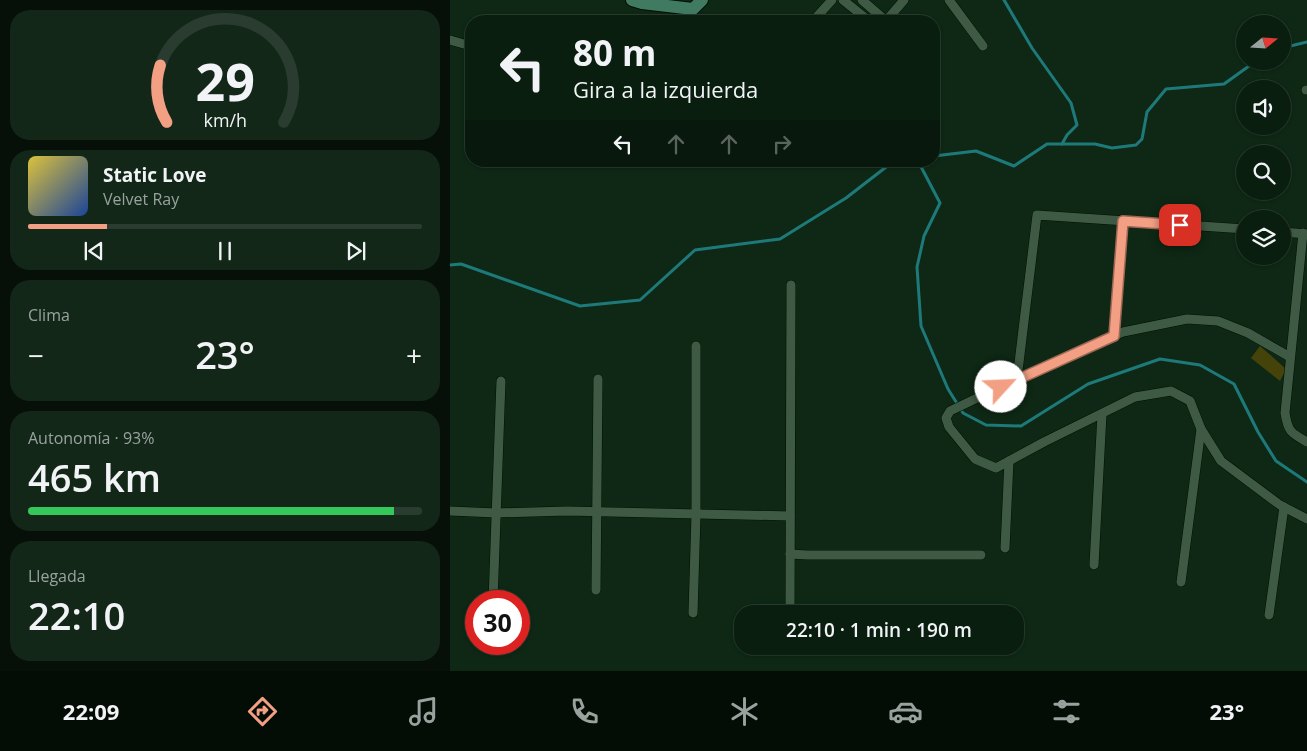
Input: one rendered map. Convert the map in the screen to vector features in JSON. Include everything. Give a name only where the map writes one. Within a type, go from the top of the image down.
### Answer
[{"type":"street","points":[[818,15],[832,0]]},
{"type":"street","points":[[843,0],[862,15]]},
{"type":"street","points":[[862,0],[879,15]]},
{"type":"street","points":[[891,15],[904,0]]},
{"type":"street","points":[[949,0],[983,46]]},
{"type":"street","points":[[639,1],[698,5]]},
{"type":"street","points":[[690,15],[698,5]]},
{"type":"street","points":[[450,40],[465,44]]},
{"type":"street","points":[[1017,378],[1037,215],[1236,228]]},
{"type":"street","points":[[1114,336],[1123,221]]},
{"type":"street","points":[[1291,232],[1305,233],[1285,413],[1291,433],[1307,442]]},
{"type":"street","points":[[790,605],[791,285]]},
{"type":"street","points":[[1290,357],[1248,333],[1218,321],[1187,318],[1123,332],[1017,378],[950,411],[946,418],[949,427],[975,459],[996,468],[1135,397],[1171,391],[1190,401],[1201,429],[1222,461],[1284,507],[1307,518]]},
{"type":"street","points":[[693,613],[696,515],[696,346]]},
{"type":"street","points":[[596,590],[598,379]]},
{"type":"street","points":[[493,590],[501,381]]},
{"type":"street","points":[[1094,565],[1102,414]]},
{"type":"street","points":[[1181,582],[1201,429]]},
{"type":"street","points":[[1005,548],[1009,461]]},
{"type":"street","points":[[1269,615],[1284,507]]},
{"type":"street","points":[[450,511],[496,513],[567,511],[790,516]]},
{"type":"street","points":[[790,554],[807,556],[981,555]]},
{"type":"shaded area","points":[[1260,346],[1286,369],[1280,381],[1251,358]]},
{"type":"waterway","points":[[1004,0],[1032,48],[1071,103],[1077,125],[1067,135],[1062,144]]},
{"type":"waterway","points":[[1291,46],[1307,42]]},
{"type":"waterway","points":[[940,155],[976,151],[1014,166],[1047,144],[1095,144],[1112,148],[1136,145],[1142,139],[1147,112],[1166,89],[1224,84],[1243,70]]},
{"type":"waterway","points":[[450,265],[461,264],[580,306],[640,300],[695,250],[780,239],[846,198],[886,167]]},
{"type":"waterway","points":[[921,167],[940,203],[924,236],[917,267],[921,326],[948,389],[963,413],[986,425],[1021,426],[1088,384],[1160,359],[1200,365],[1234,384],[1258,432],[1276,461],[1307,482]]},
{"type":"route","points":[[1001,387],[1017,378],[1114,336],[1123,221],[1180,225]]}]
